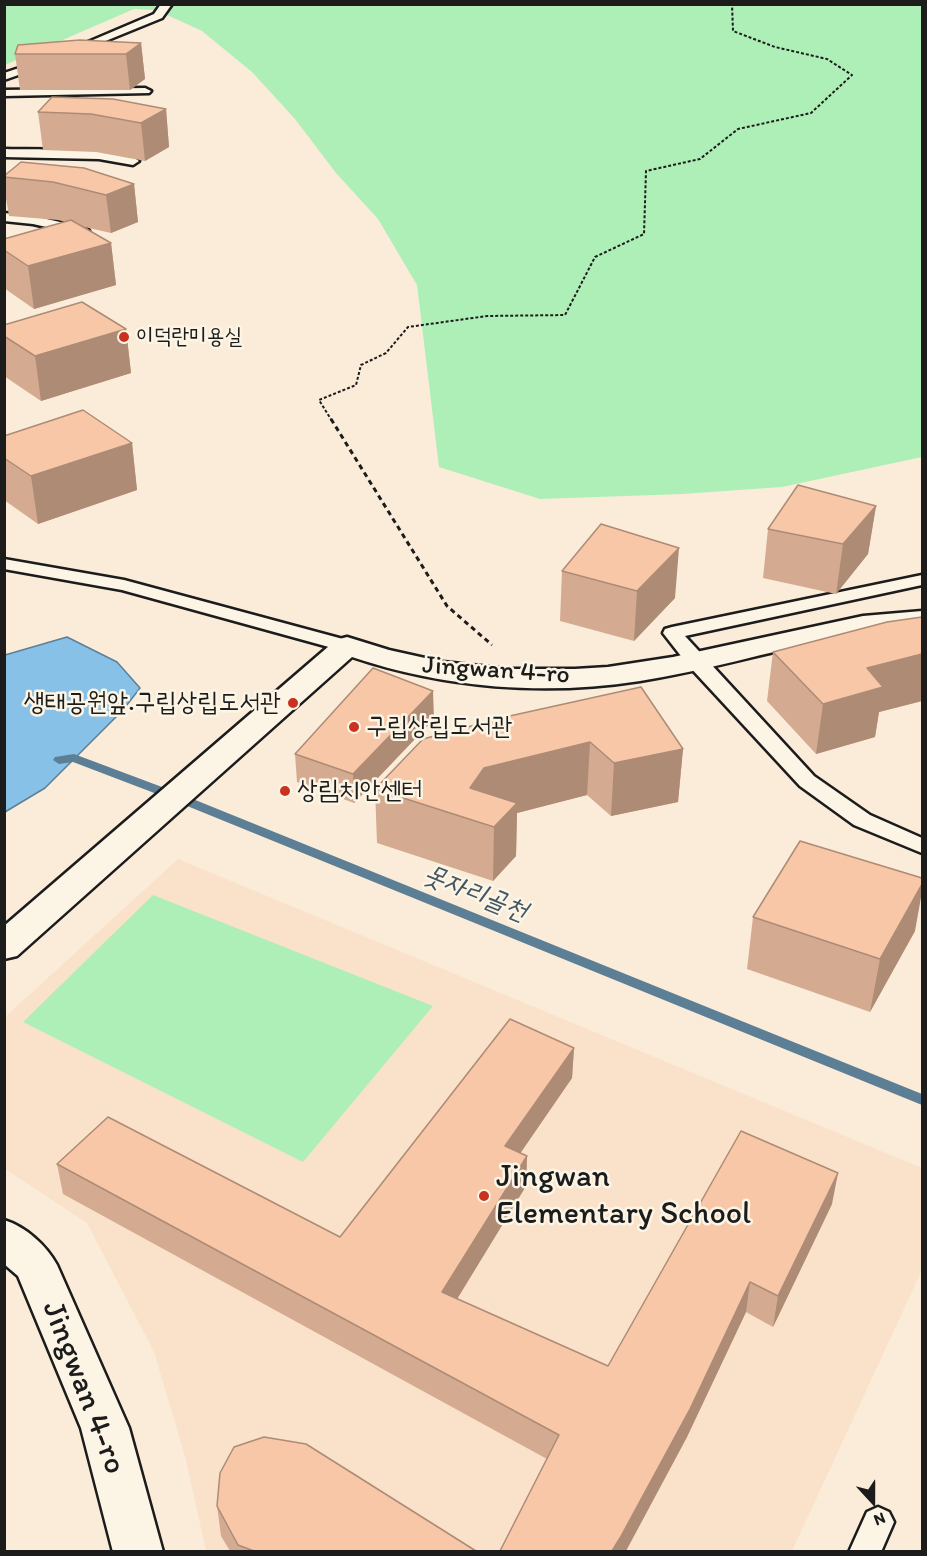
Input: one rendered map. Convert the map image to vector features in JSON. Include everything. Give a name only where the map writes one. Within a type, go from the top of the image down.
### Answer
[{"type":"street","name":"Jingwan 4-ro","points":[[347,646],[427,669],[531,678],[609,676],[695,661],[864,625],[922,620]]},
{"type":"street","points":[[4,947],[114,851],[217,756],[347,646]]},
{"type":"street","name":"Jingwan 4-ro","points":[[4,1237],[35,1265],[105,1428],[138,1551]]},
{"type":"lane","points":[[4,77],[158,16],[167,4]]},
{"type":"lane","points":[[4,93],[145,91]]},
{"type":"lane","points":[[4,153],[99,155],[133,161]]},
{"type":"lane","points":[[6,211],[87,240]]},
{"type":"lane","name":"Jingwan 4-ro","points":[[4,564],[124,585],[347,646]]},
{"type":"lane","points":[[922,580],[672,633],[695,661],[807,781],[862,820],[922,846]]},
{"type":"lane","points":[[865,1551],[878,1522]]},
{"type":"path","points":[[498,650],[447,606],[319,400],[356,385],[361,364],[386,353],[408,327],[488,316],[565,315],[595,257],[644,234],[646,171],[700,159],[738,129],[811,113],[852,75],[827,59],[775,47],[733,31],[732,4]]},
{"type":"shaded area","name":"Jingwan Elementary School","points":[[178,859],[922,1168],[922,1270],[792,1551],[206,1551],[185,1456],[154,1352],[87,1223],[5,1169],[5,1017]]},
{"type":"green space","points":[[5,5],[922,5],[922,457],[782,487],[683,494],[540,499],[439,467],[417,285],[378,219],[336,173],[295,119],[252,72],[202,31],[156,10],[134,9],[5,65]]},
{"type":"green space","points":[[153,895],[433,1006],[303,1162],[23,1022]]},
{"type":"water","points":[[67,637],[117,662],[140,688],[123,710],[45,788],[5,812],[5,655]]},
{"type":"building","points":[[80,40],[141,43],[126,54],[15,54],[18,45]]},
{"type":"building","points":[[52,97],[113,99],[166,109],[141,123],[91,114],[38,112]]},
{"type":"building","points":[[21,162],[84,168],[134,184],[106,195],[53,182],[4,177]]},
{"type":"building","points":[[71,220],[111,243],[28,266],[4,250],[4,239]]},
{"type":"building","points":[[82,302],[126,329],[35,356],[4,336],[4,325]]},
{"type":"building","points":[[83,410],[132,443],[31,476],[4,458],[4,436]]},
{"type":"building","points":[[798,485],[876,506],[843,544],[768,529]]},
{"type":"building","points":[[601,524],[679,548],[637,591],[562,571]]},
{"type":"building","points":[[922,617],[922,654],[867,668],[883,687],[823,704],[773,652],[887,622]]},
{"type":"building","points":[[373,668],[433,691],[353,774],[295,754]]},
{"type":"building","points":[[641,687],[683,749],[614,763],[590,742],[484,768],[470,788],[517,803],[494,827],[375,789],[423,739],[505,717]]},
{"type":"building","points":[[800,841],[922,878],[922,884],[880,959],[753,917]]},
{"type":"building","points":[[510,1019],[574,1048],[505,1146],[527,1156],[442,1292],[608,1366],[741,1131],[838,1173],[778,1296],[750,1282],[690,1409],[612,1551],[500,1551],[559,1435],[57,1164],[108,1117],[340,1237]]},
{"type":"building","points":[[264,1437],[306,1444],[476,1551],[254,1551],[238,1545],[217,1506],[220,1473],[234,1447]]},
{"type":"waterway","name":"못자리골천","points":[[59,760],[74,758],[174,796],[922,1100]]},
{"type":"place","name":"이덕란미용실","points":[[124,337]]},
{"type":"place","name":"생태공원앞.구립상립도서관","points":[[293,703]]},
{"type":"place","name":"구립상립도서관","points":[[354,727]]},
{"type":"place","name":"상림치안센터","points":[[285,791]]},
{"type":"place","name":"Jingwan Elementary School","points":[[484,1196]]}]
